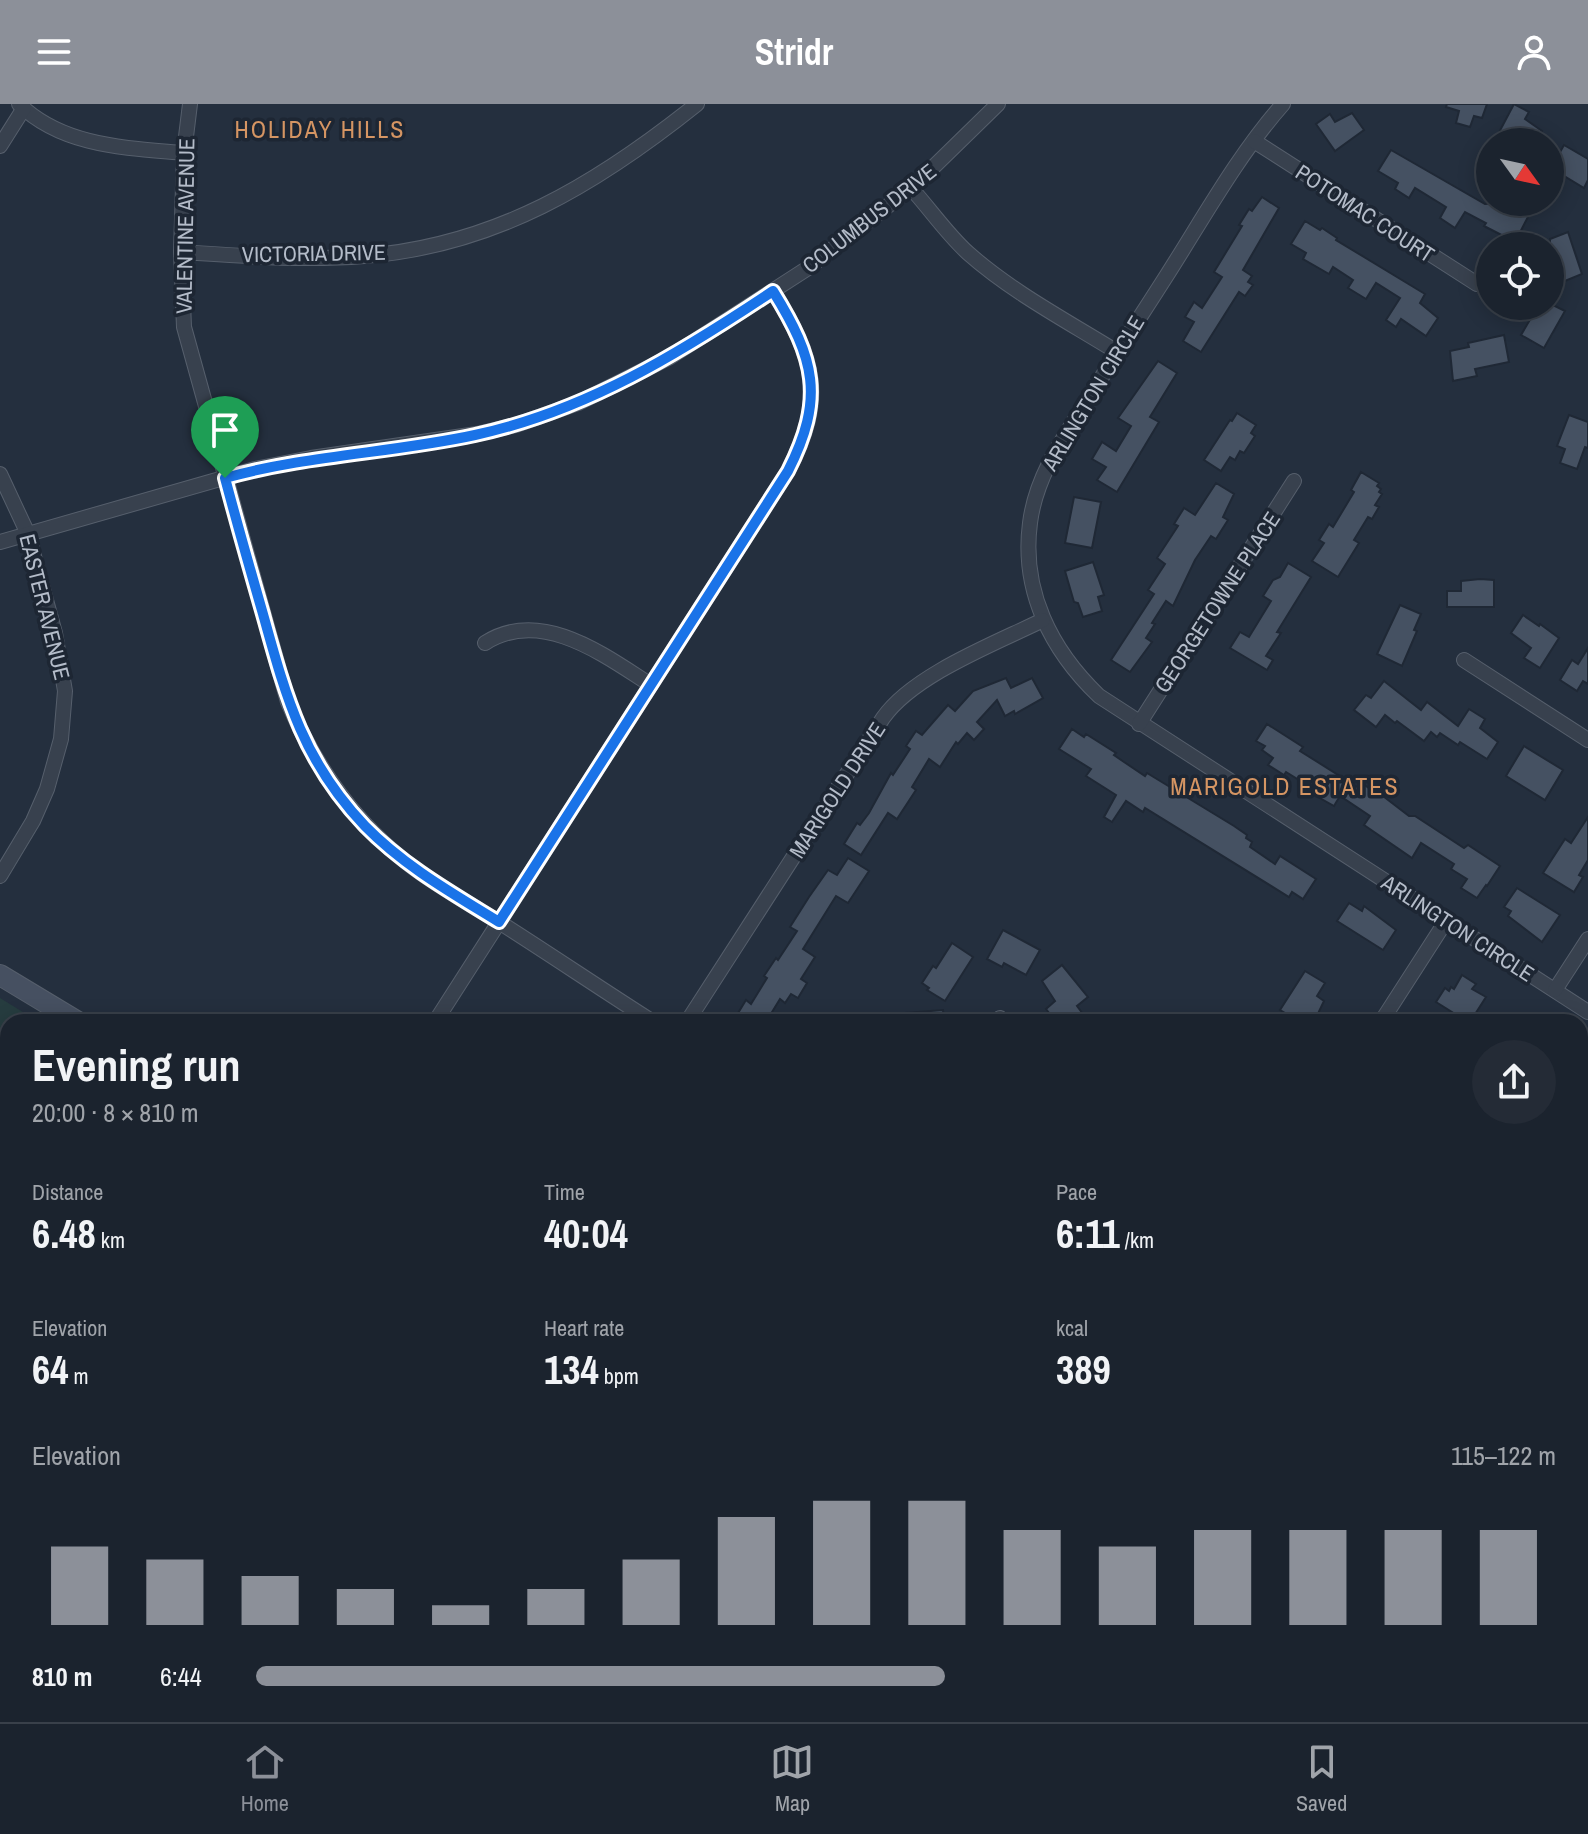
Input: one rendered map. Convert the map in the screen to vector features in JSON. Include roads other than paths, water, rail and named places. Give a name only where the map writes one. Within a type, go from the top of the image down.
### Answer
[{"type":"main road","points":[[0,975],[65,1014]]},
{"type":"street","name":"VALENTINE AVENUE","points":[[190,104],[184,153],[181,252],[184,327],[288,702],[316,761],[354,814],[393,852],[434,882],[641,1014]]},
{"type":"street","name":"VICTORIA DRIVE","points":[[181,252],[290,258],[363,257],[461,239],[539,209],[577,189],[628,156],[697,104]]},
{"type":"street","name":"COLUMBUS DRIVE","points":[[0,542],[225,478],[311,458],[465,437],[534,419],[578,403],[652,368],[844,242],[911,188],[998,104]]},
{"type":"street","name":"ARLINGTON CIRCLE","points":[[1283,104],[1254,141],[1053,456],[1033,505],[1029,556],[1043,620],[1058,649],[1080,678],[1099,696],[1588,1012]]},
{"type":"street","points":[[0,146],[22,106],[56,129],[84,140],[117,147],[184,153]]},
{"type":"street","name":"POTOMAC COURT","points":[[1254,141],[1476,283]]},
{"type":"street","points":[[911,188],[977,261],[1011,286],[1117,352]]},
{"type":"street","points":[[440,1014],[788,471],[806,432],[811,407],[809,369],[800,337],[773,291]]},
{"type":"street","name":"EASTER AVENUE","points":[[0,474],[28,534],[61,660],[65,706],[61,739],[47,789],[33,821],[0,876]]},
{"type":"street","name":"GEORGETOWNE PLACE","points":[[1139,724],[1294,481]]},
{"type":"street","name":"MARIGOLD DRIVE","points":[[692,1014],[898,698],[923,681],[1043,620]]},
{"type":"street","points":[[485,643],[510,631],[549,633],[591,648],[651,685]]},
{"type":"street","points":[[1464,660],[1588,740]]},
{"type":"street","points":[[1386,1014],[1446,921]]},
{"type":"street","points":[[1555,990],[1588,939]]},
{"type":"district","name":"HOLIDAY HILLS","points":[[320,129]]},
{"type":"district","name":"MARIGOLD ESTATES","points":[[1285,786]]}]
